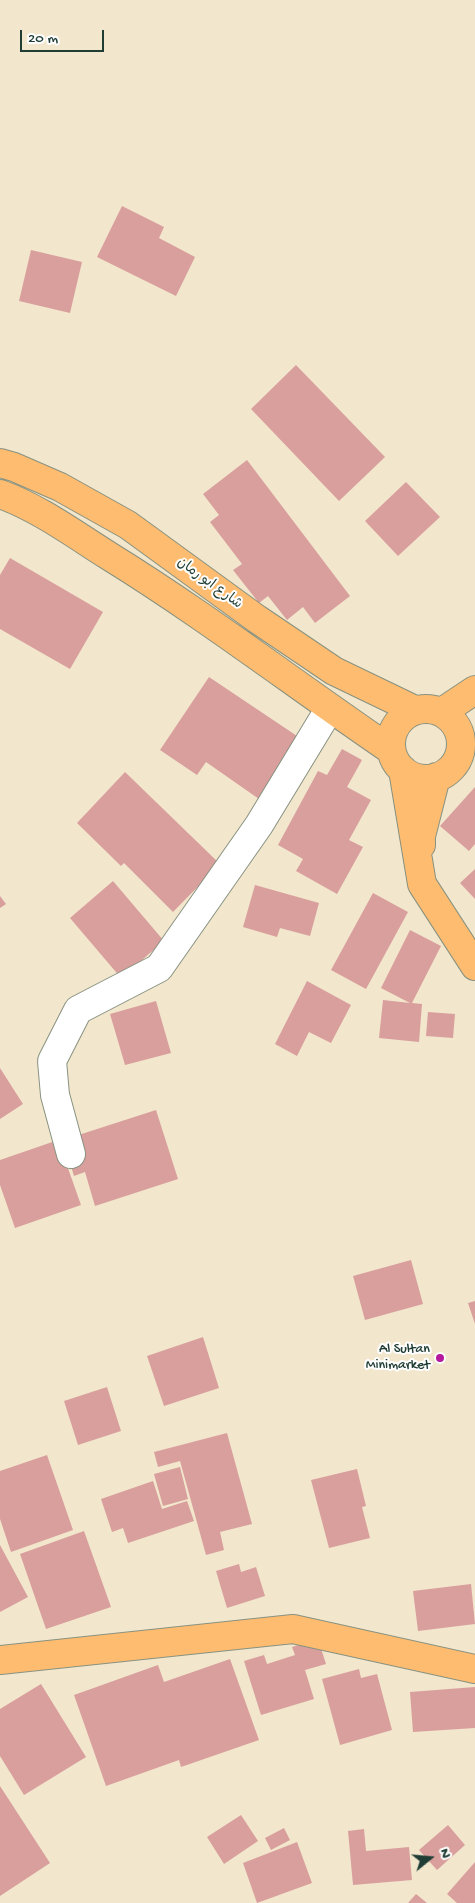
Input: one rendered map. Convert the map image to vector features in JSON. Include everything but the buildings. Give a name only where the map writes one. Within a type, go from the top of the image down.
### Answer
[{"type":"main road","name":"شارع ابو رمان","points":[[0,463],[60,487],[128,525],[256,618],[334,671],[428,711]]},
{"type":"main road","points":[[0,494],[14,499],[61,526],[160,588],[330,708],[397,760],[413,776],[424,779],[436,777],[447,772],[468,744],[461,740],[457,728],[451,719],[428,711]]},
{"type":"main road","points":[[475,690],[428,711],[400,719],[394,728],[391,739],[422,884],[475,966]]},
{"type":"main road","points":[[422,884],[421,836],[436,777]]},
{"type":"main road","points":[[0,1660],[293,1629],[475,1669]]},
{"type":"street","points":[[71,1154],[55,1095],[52,1061],[78,1010],[159,968],[259,825],[330,708]]},
{"type":"place","name":"Al Sultan Minimarket","points":[[440,1358]]}]
